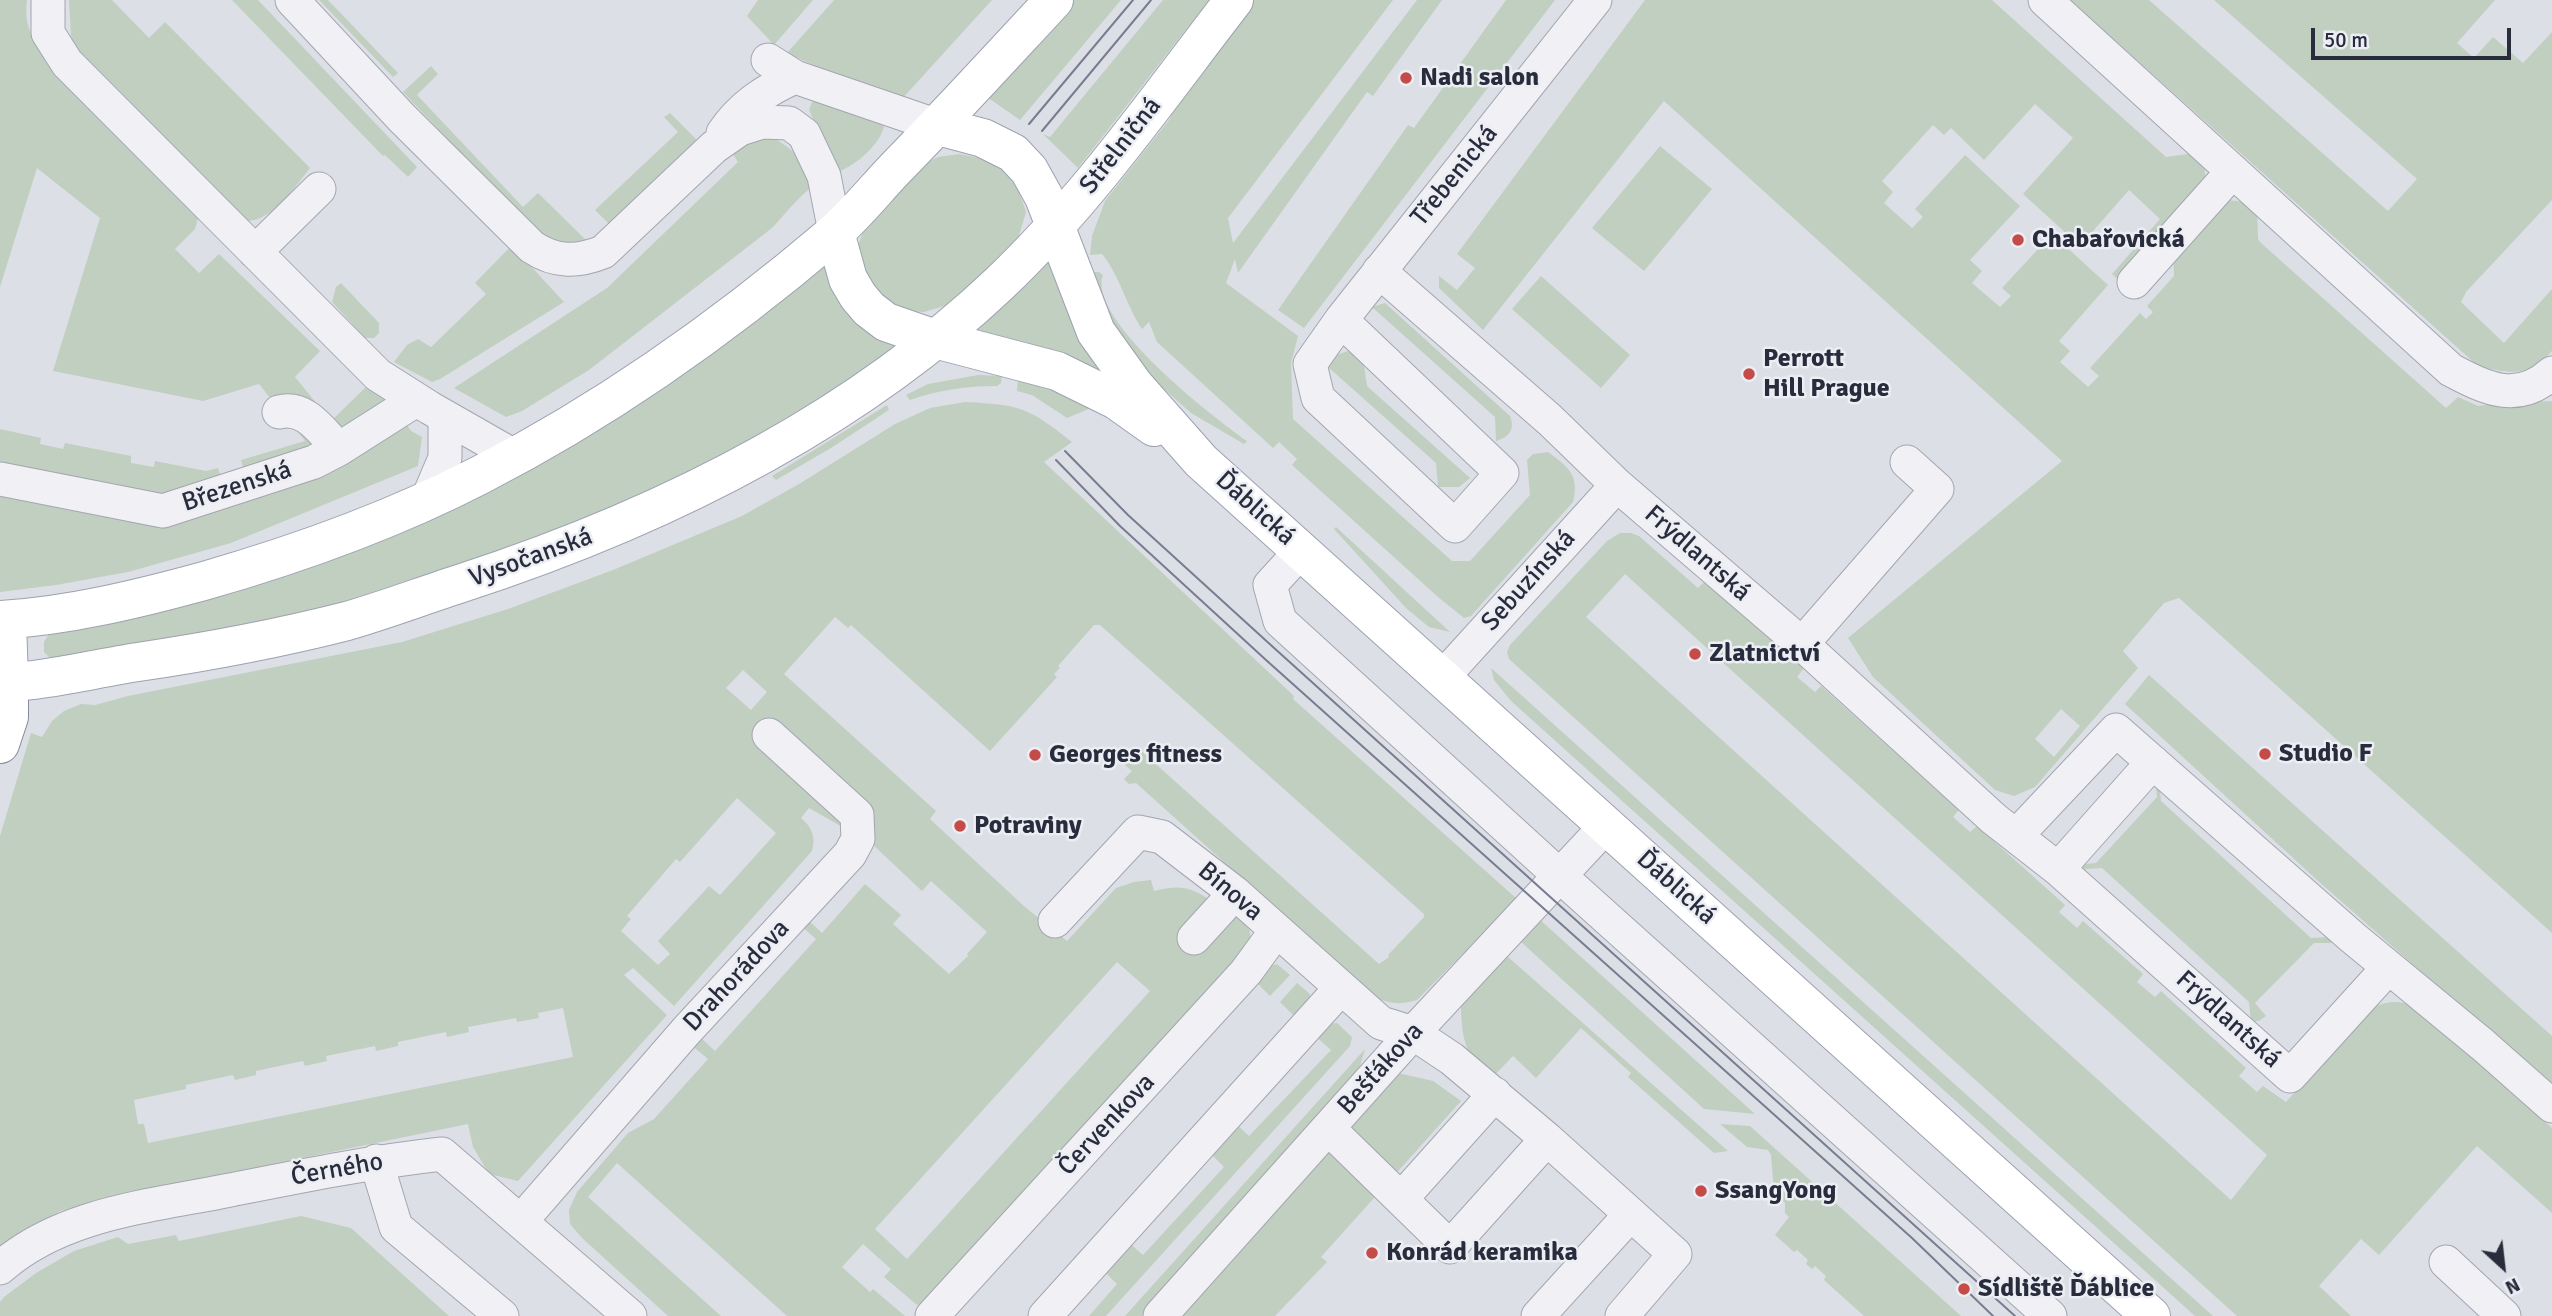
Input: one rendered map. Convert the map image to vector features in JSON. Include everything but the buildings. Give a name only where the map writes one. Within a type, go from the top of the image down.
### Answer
[{"type":"main road","points":[[0,744],[9,717],[4,683],[4,620],[72,611],[161,593],[312,546],[428,498],[514,456],[575,422],[726,319],[835,232],[1054,0]]},
{"type":"main road","name":"Střelničná","points":[[999,283],[1087,191],[1234,0]]},
{"type":"main road","points":[[938,125],[983,138],[1013,153],[1029,170],[1044,197],[1096,332],[1134,385],[1201,461]]},
{"type":"main road","points":[[835,232],[848,279],[869,309],[886,322],[935,339],[1057,371],[1116,400],[1201,461]]},
{"type":"main road","name":"Vysočanská","points":[[4,683],[184,655],[347,621],[580,542],[722,477],[786,443],[883,379],[935,339],[999,283]]},
{"type":"main road","name":"Ďáblická","points":[[1201,461],[2151,1316]]},
{"type":"street","points":[[48,0],[48,33],[67,63],[379,375],[416,400],[514,456]]},
{"type":"street","points":[[292,0],[402,118],[541,253],[568,261],[585,259],[603,252],[714,147],[740,129],[762,122],[789,123],[804,134],[824,176],[835,232]]},
{"type":"street","name":"Třebenická","points":[[1341,320],[1595,0]]},
{"type":"street","points":[[2045,0],[2451,370],[2477,384],[2498,391],[2520,391],[2539,385],[2552,373]]},
{"type":"street","points":[[714,147],[733,118],[766,90],[781,69],[938,125]]},
{"type":"street","points":[[2134,282],[2233,171]]},
{"type":"street","points":[[255,252],[319,189]]},
{"type":"street","name":"Frýdlantská","points":[[1379,271],[1550,420],[1617,485],[1802,644],[1994,819],[2058,869],[2290,1076],[2388,968]]},
{"type":"street","points":[[1341,320],[1502,473],[1455,527],[1318,398],[1310,364],[1341,320]]},
{"type":"street","name":"Březenská","points":[[0,479],[163,511],[314,462],[339,450],[416,400]]},
{"type":"street","points":[[279,412],[296,411],[307,415],[339,450]]},
{"type":"street","points":[[428,498],[445,458],[446,417]]},
{"type":"street","points":[[1802,644],[1937,489],[1907,462]]},
{"type":"street","name":"Sebuzínská","points":[[1442,678],[1617,485]]},
{"type":"street","points":[[1301,551],[1270,585],[1280,621],[2050,1316]]},
{"type":"street","points":[[2017,835],[2116,730],[2388,968],[2483,1045],[2552,1106]]},
{"type":"street","name":"Drahorádova","points":[[521,1221],[687,1030],[850,854],[858,839],[857,816],[769,735]]},
{"type":"street","points":[[2058,869],[2153,762]]},
{"type":"street","name":"Bešťákova","points":[[1160,1316],[1413,1033],[1606,826]]},
{"type":"street","name":"Bínova","points":[[1055,921],[1138,832],[1162,837],[1236,893],[1381,1023],[1413,1033],[1452,1059],[1547,1139],[1675,1254],[1622,1316]]},
{"type":"street","points":[[1195,938],[1236,893]]},
{"type":"street","name":"Červenkova","points":[[932,1316],[1246,972],[1276,931]]},
{"type":"street","points":[[1045,1316],[1341,988]]},
{"type":"street","points":[[1401,1199],[1495,1094]]},
{"type":"street","points":[[1328,1128],[1450,1247],[1547,1139]]},
{"type":"street","name":"Černého","points":[[0,1268],[15,1255],[66,1227],[117,1212],[376,1161],[442,1154],[630,1316]]},
{"type":"street","points":[[376,1161],[396,1227],[502,1316]]},
{"type":"street","points":[[1538,1316],[1630,1215]]},
{"type":"street","points":[[2446,1262],[2504,1316]]},
{"type":"green space","points":[[0,0],[27,0],[29,28],[42,52],[199,215],[195,229],[175,249],[199,273],[219,254],[320,351],[295,377],[331,421],[367,386],[391,401],[411,431],[422,437],[418,466],[231,543],[128,572],[0,592],[0,429],[41,438],[40,444],[63,449],[65,443],[131,456],[131,463],[154,467],[155,461],[206,471],[218,468],[220,474],[243,467],[241,460],[305,441],[259,384],[203,401],[53,371],[100,218],[37,168],[0,287]]},
{"type":"green space","points":[[69,0],[112,0],[149,38],[165,22],[310,168],[272,211],[263,217],[242,221],[78,54],[71,36]]},
{"type":"green space","points":[[232,0],[258,0],[417,167],[408,177],[383,156]]},
{"type":"green space","points":[[319,0],[328,0],[398,73],[393,77]]},
{"type":"green space","points":[[758,0],[813,0],[774,45],[747,16]]},
{"type":"green space","points":[[834,0],[992,0],[901,100],[889,99],[787,53]]},
{"type":"green space","points":[[1074,0],[1121,0],[1020,120],[987,97]]},
{"type":"green space","points":[[1163,0],[1209,0],[1078,168],[1043,134],[1050,137]]},
{"type":"green space","points":[[1247,0],[1393,0],[1228,218],[1233,243],[1417,0],[1442,0],[1373,96],[1367,92],[1238,273],[1235,259],[1226,283],[1298,336],[1291,363],[1293,419],[1452,561],[1470,561],[1530,495],[1527,460],[1533,454],[1548,452],[1571,472],[1575,485],[1573,502],[1471,616],[1464,618],[1438,597],[1292,465],[1297,459],[1279,442],[1273,448],[1157,342],[1149,322],[1142,329],[1102,254],[1090,255],[1092,236],[1105,201],[1169,120],[1191,74]]},
{"type":"green space","points":[[1506,0],[1555,0],[1304,328],[1278,310],[1408,125],[1414,128]]},
{"type":"green space","points":[[1645,0],[1992,0],[2166,157],[2195,153],[2204,163],[2206,185],[2121,282],[2112,274],[2160,219],[2129,190],[2080,246],[2023,194],[2073,138],[2035,104],[1984,160],[1951,128],[1944,135],[1933,125],[1882,181],[1893,192],[1884,203],[1912,228],[1923,217],[1915,209],[1965,155],[2020,206],[1970,260],[1982,271],[1972,283],[2000,307],[2011,296],[2002,288],[2052,234],[2108,285],[2059,341],[2070,351],[2060,362],[2088,387],[2099,376],[2090,368],[2140,313],[2146,319],[2153,312],[2147,306],[2174,276],[2173,252],[2226,200],[2248,202],[2257,207],[2258,239],[2261,243],[2446,408],[2458,397],[2478,406],[2552,401],[2552,933],[2179,598],[2164,603],[2123,651],[2138,668],[2035,787],[2014,796],[1995,790],[1873,677],[1848,638],[2062,461],[1664,101],[1483,330],[1439,288],[1439,276],[1457,290],[1475,268],[1457,254]],"holes":[[[2061,709],[2080,726],[2054,757],[2035,739]]]},
{"type":"green space","points":[[2070,0],[2149,0],[2388,211],[2417,179],[2214,0],[2495,0],[2457,43],[2474,58],[2493,37],[2523,63],[2552,32],[2552,200],[2466,292],[2461,302],[2504,343],[2552,289],[2552,351],[2527,370],[2510,372],[2479,367]]},
{"type":"green space","points":[[431,66],[438,74],[417,95],[523,207],[538,193],[586,240],[586,244],[557,246],[517,212],[403,92]]},
{"type":"green space","points":[[822,97],[884,126],[878,140],[866,154],[838,172],[809,110],[812,102]]},
{"type":"green space","points":[[670,113],[699,142],[611,226],[595,210],[678,132],[664,117]]},
{"type":"green space","points":[[770,136],[787,146],[797,157],[813,187],[797,200],[772,228],[589,370],[522,411],[506,417],[454,388],[607,288],[738,162],[731,151],[746,139]]},
{"type":"green space","points":[[1660,146],[1712,189],[1644,271],[1592,228]]},
{"type":"green space","points":[[959,154],[986,159],[1006,172],[1019,191],[1026,212],[1018,239],[951,304],[924,312],[903,311],[877,295],[862,271],[857,249],[867,219],[916,168],[938,157]]},
{"type":"green space","points":[[510,247],[514,248],[564,302],[432,382],[394,362],[407,345],[418,339],[431,347],[486,294],[475,283]]},
{"type":"green space","points":[[1045,257],[1053,260],[1103,373],[973,333],[976,324]]},
{"type":"green space","points":[[818,264],[827,268],[894,343],[894,351],[692,474],[530,546],[318,613],[51,659],[44,652],[44,642],[49,634],[277,573]]},
{"type":"green space","points":[[1092,272],[1103,275],[1103,294],[1114,316],[1132,341],[1182,390],[1247,441],[1244,444],[1191,413],[1156,382],[1119,338]]},
{"type":"green space","points":[[1541,276],[1630,355],[1601,388],[1512,309]]},
{"type":"green space","points":[[341,283],[379,323],[379,333],[374,338],[365,338],[332,302],[336,287]]},
{"type":"green space","points":[[1385,303],[1510,416],[1512,425],[1508,435],[1496,441],[1495,417],[1372,307]]},
{"type":"green space","points":[[1348,351],[1362,352],[1367,386],[1470,478],[1459,487],[1438,487],[1436,463],[1328,367],[1336,355]]},
{"type":"green space","points":[[978,375],[1002,376],[1001,383],[997,386],[942,391],[910,400],[906,395],[928,384]]},
{"type":"green space","points":[[1018,377],[1056,389],[1091,408],[1067,418],[1032,395],[1017,391]]},
{"type":"green space","points":[[965,402],[1012,407],[1045,421],[1072,442],[1044,462],[1294,696],[1293,699],[1517,899],[1417,1000],[1395,1003],[1374,997],[1136,783],[1129,784],[1124,779],[1132,771],[1125,765],[1139,749],[1379,964],[1389,957],[1424,917],[1424,914],[1100,625],[1094,625],[1058,666],[1060,668],[1054,674],[1057,677],[990,751],[851,625],[848,628],[835,617],[784,674],[936,811],[930,819],[1025,907],[1067,941],[1116,888],[1151,880],[1154,891],[1186,888],[1215,904],[1184,939],[1202,953],[1233,921],[1227,916],[1240,913],[1249,926],[1251,941],[936,1297],[917,1305],[884,1277],[891,1269],[863,1244],[842,1267],[870,1292],[873,1289],[905,1316],[787,1316],[617,1163],[588,1197],[721,1316],[668,1316],[570,1224],[569,1210],[577,1192],[628,1133],[654,1119],[708,1059],[691,1045],[699,1036],[715,1051],[816,939],[800,925],[806,918],[822,933],[865,884],[901,915],[893,924],[949,974],[987,932],[931,881],[922,891],[872,844],[809,808],[801,818],[812,833],[812,851],[674,1006],[633,968],[624,975],[667,1015],[518,1181],[489,1174],[473,1147],[468,1124],[108,1198],[60,1211],[0,1249],[0,836],[31,733],[42,737],[52,721],[64,711],[81,704],[95,705],[128,696],[402,642],[508,609],[613,570],[742,516],[895,424],[930,408]],"holes":[[[743,670],[767,692],[751,710],[726,688]],[[737,798],[776,833],[720,895],[709,886],[658,941],[670,954],[658,965],[621,931],[631,919],[627,916],[676,859],[680,862]],[[1117,962],[1150,991],[907,1259],[875,1229]],[[563,1008],[573,1057],[148,1143],[144,1124],[138,1124],[134,1100],[186,1089],[186,1085],[233,1075],[235,1080],[256,1075],[256,1071],[303,1061],[305,1066],[327,1061],[326,1056],[375,1046],[376,1051],[398,1046],[398,1042],[446,1032],[447,1037],[469,1032],[468,1027],[516,1018],[517,1022],[539,1018],[538,1013]]]},
{"type":"green space","points":[[887,405],[889,410],[831,448],[776,480],[772,476]]},
{"type":"green space","points":[[1336,527],[1450,632],[1429,627],[1407,609],[1334,529]]},
{"type":"green space","points":[[1620,533],[1639,536],[1698,588],[1706,580],[1804,668],[1797,677],[1815,692],[1821,686],[1959,810],[1953,817],[1970,832],[1977,826],[2065,905],[2059,912],[2077,928],[2083,921],[2143,974],[2137,982],[2155,997],[2161,991],[2246,1068],[2239,1076],[2257,1092],[2263,1086],[2286,1102],[2373,1007],[2396,1002],[2419,1009],[2552,1128],[2552,1213],[2477,1146],[2379,1255],[2361,1239],[2319,1286],[2351,1316],[2237,1316],[1509,659],[1507,652],[1510,645],[1607,541]],"holes":[[[1625,574],[2267,1155],[2231,1200],[1586,617]]]},
{"type":"green space","points":[[1491,668],[2213,1316],[2195,1316],[1511,701],[1494,680]]},
{"type":"green space","points":[[2149,675],[2552,1036],[2552,1087],[2317,880],[2125,704]]},
{"type":"green space","points":[[2155,780],[2159,780],[2161,801],[2311,938],[2330,937],[2333,940],[2331,943],[2314,943],[2255,1003],[2266,1016],[2259,1021],[2251,1022],[2249,1002],[2102,868],[2074,870],[2074,865],[2096,863],[2157,797]]},
{"type":"green space","points":[[1538,918],[1755,1114],[1704,1109],[1520,941]]},
{"type":"green space","points":[[1507,956],[1728,1151],[1714,1153],[1628,1077],[1631,1073],[1581,1028],[1536,1078],[1513,1056],[1487,1083],[1466,1046],[1461,1004]]},
{"type":"green space","points":[[1277,964],[1290,975],[1270,996],[1254,980],[1269,966]]},
{"type":"green space","points":[[1297,983],[1310,994],[1309,1002],[1296,1018],[1280,1002]]},
{"type":"green space","points":[[1337,1023],[1352,1037],[1350,1046],[1106,1316],[1089,1316],[1117,1284],[1102,1269],[1127,1241],[1143,1255],[1224,1167],[1208,1151],[1234,1122],[1249,1136],[1331,1050],[1314,1035],[1327,1024]]},
{"type":"green space","points":[[1365,1049],[1358,1073],[1142,1316],[1125,1316]]},
{"type":"green space","points":[[1398,1073],[1433,1081],[1461,1101],[1321,1257],[1327,1262],[1275,1316],[1179,1316]]},
{"type":"green space","points":[[1720,1124],[1750,1126],[1961,1316],[1864,1316],[1824,1280],[1826,1276],[1815,1266],[1812,1269],[1806,1264],[1808,1260],[1775,1235],[1789,1217],[1785,1213],[1785,1203],[1774,1192],[1771,1155],[1768,1150],[1747,1147]]},
{"type":"green space","points":[[301,1216],[351,1228],[449,1316],[0,1316],[0,1302],[4,1297],[36,1273],[74,1251],[118,1237],[128,1244],[176,1235],[179,1241]]},
{"type":"tram line","points":[[1029,124],[1133,0]]},
{"type":"tram line","points":[[1042,131],[1151,0]]},
{"type":"tram line","points":[[1065,451],[1128,515],[2015,1316]]},
{"type":"tram line","points":[[1056,460],[1120,526],[1266,660],[1912,1238],[1993,1316]]},
{"type":"place","name":"Nadi salon","points":[[1406,78]]},
{"type":"place","name":"Chabařovická","points":[[2018,240]]},
{"type":"place","name":"Perrott Hill Prague","points":[[1749,374]]},
{"type":"place","name":"Zlatnictví","points":[[1695,654]]},
{"type":"place","name":"Studio F","points":[[2265,754]]},
{"type":"place","name":"Georges fitness","points":[[1035,755]]},
{"type":"place","name":"Potraviny","points":[[960,826]]},
{"type":"place","name":"SsangYong","points":[[1701,1191]]},
{"type":"place","name":"Konrád keramika","points":[[1372,1253]]},
{"type":"place","name":"Sídliště Ďáblice","points":[[1964,1289]]}]
